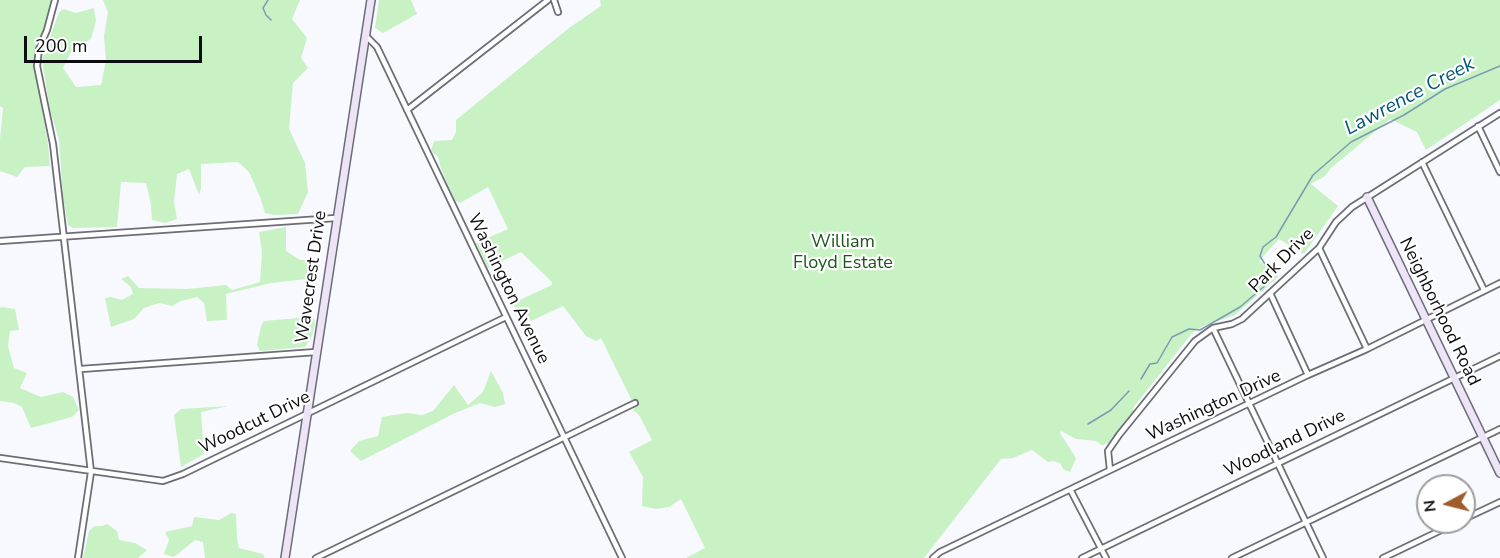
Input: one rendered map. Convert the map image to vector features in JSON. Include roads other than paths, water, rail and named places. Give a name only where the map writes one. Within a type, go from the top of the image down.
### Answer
[{"type":"street","points":[[56,0],[39,49],[37,66],[53,144],[92,472],[78,558]]},
{"type":"street","name":"Wavecrest Drive","points":[[285,558],[370,0]]},
{"type":"street","points":[[407,110],[548,0]]},
{"type":"street","points":[[554,0],[558,12]]},
{"type":"street","name":"Washington Avenue","points":[[365,35],[376,47],[407,110],[620,557]]},
{"type":"street","name":"Park Drive","points":[[1110,470],[1108,451],[1195,340],[1213,328],[1232,324],[1242,319],[1319,248],[1336,222],[1352,207],[1500,113]]},
{"type":"street","points":[[1478,126],[1500,172]]},
{"type":"street","points":[[1422,162],[1484,291]]},
{"type":"street","name":"Neighborhood Road","points":[[1367,197],[1500,473]]},
{"type":"street","points":[[0,241],[336,218]]},
{"type":"street","points":[[1319,248],[1367,349]]},
{"type":"street","name":"Washington Drive","points":[[933,558],[940,552],[1071,491],[1308,375],[1367,349],[1500,283]]},
{"type":"street","points":[[1270,293],[1308,375]]},
{"type":"street","name":"Woodcut Drive","points":[[0,458],[163,481],[506,317]]},
{"type":"street","points":[[1213,328],[1323,558]]},
{"type":"street","points":[[81,369],[316,352]]},
{"type":"street","name":"Woodland Drive","points":[[1082,558],[1500,356]]},
{"type":"street","points":[[316,558],[635,403]]},
{"type":"street","points":[[1232,558],[1500,429]]},
{"type":"street","points":[[1071,491],[1106,558]]},
{"type":"street","points":[[1476,513],[1500,502]]},
{"type":"street","points":[[1383,558],[1433,534]]},
{"type":"waterway","points":[[268,0],[263,8],[271,20]]},
{"type":"waterway","name":"Lawrence Creek","points":[[1141,379],[1150,364],[1157,363],[1172,337],[1189,329],[1200,330],[1240,307],[1267,284],[1271,274],[1260,256],[1263,247],[1276,237],[1313,175],[1351,142],[1404,115],[1445,89],[1500,66]]},
{"type":"waterway","name":"Lawrence Creek","points":[[1088,424],[1111,410],[1129,391]]},
{"type":"park label","name":"William Floyd Estate","points":[[843,253]]}]
